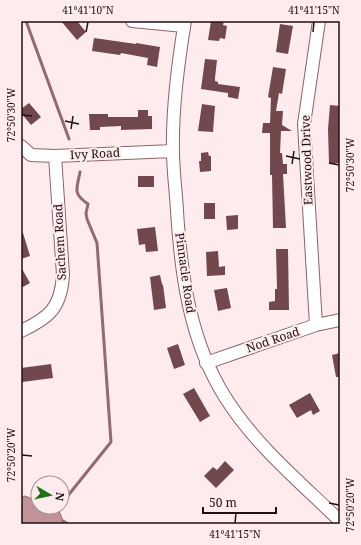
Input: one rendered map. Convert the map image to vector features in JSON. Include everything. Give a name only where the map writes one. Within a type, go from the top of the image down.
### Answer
[{"type":"street","points":[[132,21],[184,23]]},
{"type":"street","name":"Eastwood Drive","points":[[316,325],[304,124],[319,21]]},
{"type":"street","name":"Pinnacle Road","points":[[184,23],[175,95],[173,151],[183,278],[192,320],[206,363],[224,396],[237,415],[269,453],[340,520]]},
{"type":"street","name":"Ivy Road","points":[[21,146],[31,155],[55,156],[173,151]]},
{"type":"street","name":"Sachem Road","points":[[21,331],[42,320],[51,313],[62,290],[63,275],[55,156]]},
{"type":"street","name":"Nod Road","points":[[206,363],[316,325],[340,320]]},
{"type":"shaded area","points":[[25,496],[30,498],[30,515],[61,515],[63,521],[62,524],[21,524],[21,497]]},
{"type":"building","points":[[61,21],[77,21],[86,32],[77,40]]},
{"type":"building","points":[[211,21],[224,21],[223,25],[227,26],[225,39],[220,38],[219,41],[208,40]]},
{"type":"building","points":[[280,24],[293,26],[288,54],[276,52]]},
{"type":"building","points":[[94,38],[160,47],[157,67],[147,65],[148,58],[121,53],[120,55],[92,51]]},
{"type":"building","points":[[205,59],[217,60],[215,81],[218,82],[218,84],[240,87],[238,99],[228,97],[228,93],[201,89]]},
{"type":"building","points":[[273,67],[286,69],[282,94],[279,93],[276,111],[283,111],[282,125],[292,131],[281,131],[280,153],[282,153],[283,164],[287,164],[287,174],[283,174],[286,228],[273,228],[272,175],[270,175],[270,133],[262,133],[263,123],[270,123],[271,98],[268,97]]},
{"type":"building","points":[[29,103],[41,117],[31,125],[21,113],[21,109]]},
{"type":"building","points":[[202,104],[215,106],[213,132],[198,131]]},
{"type":"building","points":[[330,105],[340,106],[340,163],[329,164],[328,129]]},
{"type":"building","points":[[138,110],[148,110],[148,116],[152,116],[152,129],[121,130],[121,126],[100,127],[100,130],[90,130],[89,114],[108,114],[108,117],[138,117]]},
{"type":"building","points":[[208,152],[209,156],[211,156],[211,171],[200,172],[199,161],[201,161],[201,153]]},
{"type":"building","points":[[138,176],[154,176],[154,187],[138,187]]},
{"type":"building","points":[[204,203],[215,203],[215,219],[204,219]]},
{"type":"building","points":[[238,215],[238,229],[227,230],[226,216]]},
{"type":"building","points":[[155,227],[158,251],[146,252],[145,244],[139,245],[137,229]]},
{"type":"building","points":[[21,233],[23,233],[30,256],[21,259]]},
{"type":"building","points":[[276,249],[288,249],[289,310],[269,310],[269,302],[275,301],[275,289],[277,289]]},
{"type":"building","points":[[218,251],[219,267],[225,266],[225,275],[207,276],[206,252]]},
{"type":"building","points":[[21,267],[30,283],[21,288]]},
{"type":"building","points":[[160,275],[166,308],[154,310],[150,277]]},
{"type":"building","points":[[227,288],[231,308],[218,311],[214,290]]},
{"type":"building","points":[[178,344],[185,365],[174,369],[167,348]]},
{"type":"building","points":[[340,353],[340,377],[336,377],[332,355]]},
{"type":"building","points":[[51,364],[53,378],[22,382],[21,368]]},
{"type":"building","points":[[194,388],[210,416],[200,422],[183,394]]},
{"type":"building","points":[[310,393],[320,411],[313,415],[311,410],[297,418],[289,405]]},
{"type":"building","points":[[225,461],[234,470],[216,488],[204,476],[213,467],[217,470]]},
{"type":"waterway","points":[[26,21],[69,139]]},
{"type":"waterway","points":[[70,493],[111,442],[97,243],[87,219],[86,213],[88,204],[80,197],[77,190],[80,172]]},
{"type":"waterway","points":[[63,521],[68,524]]}]
